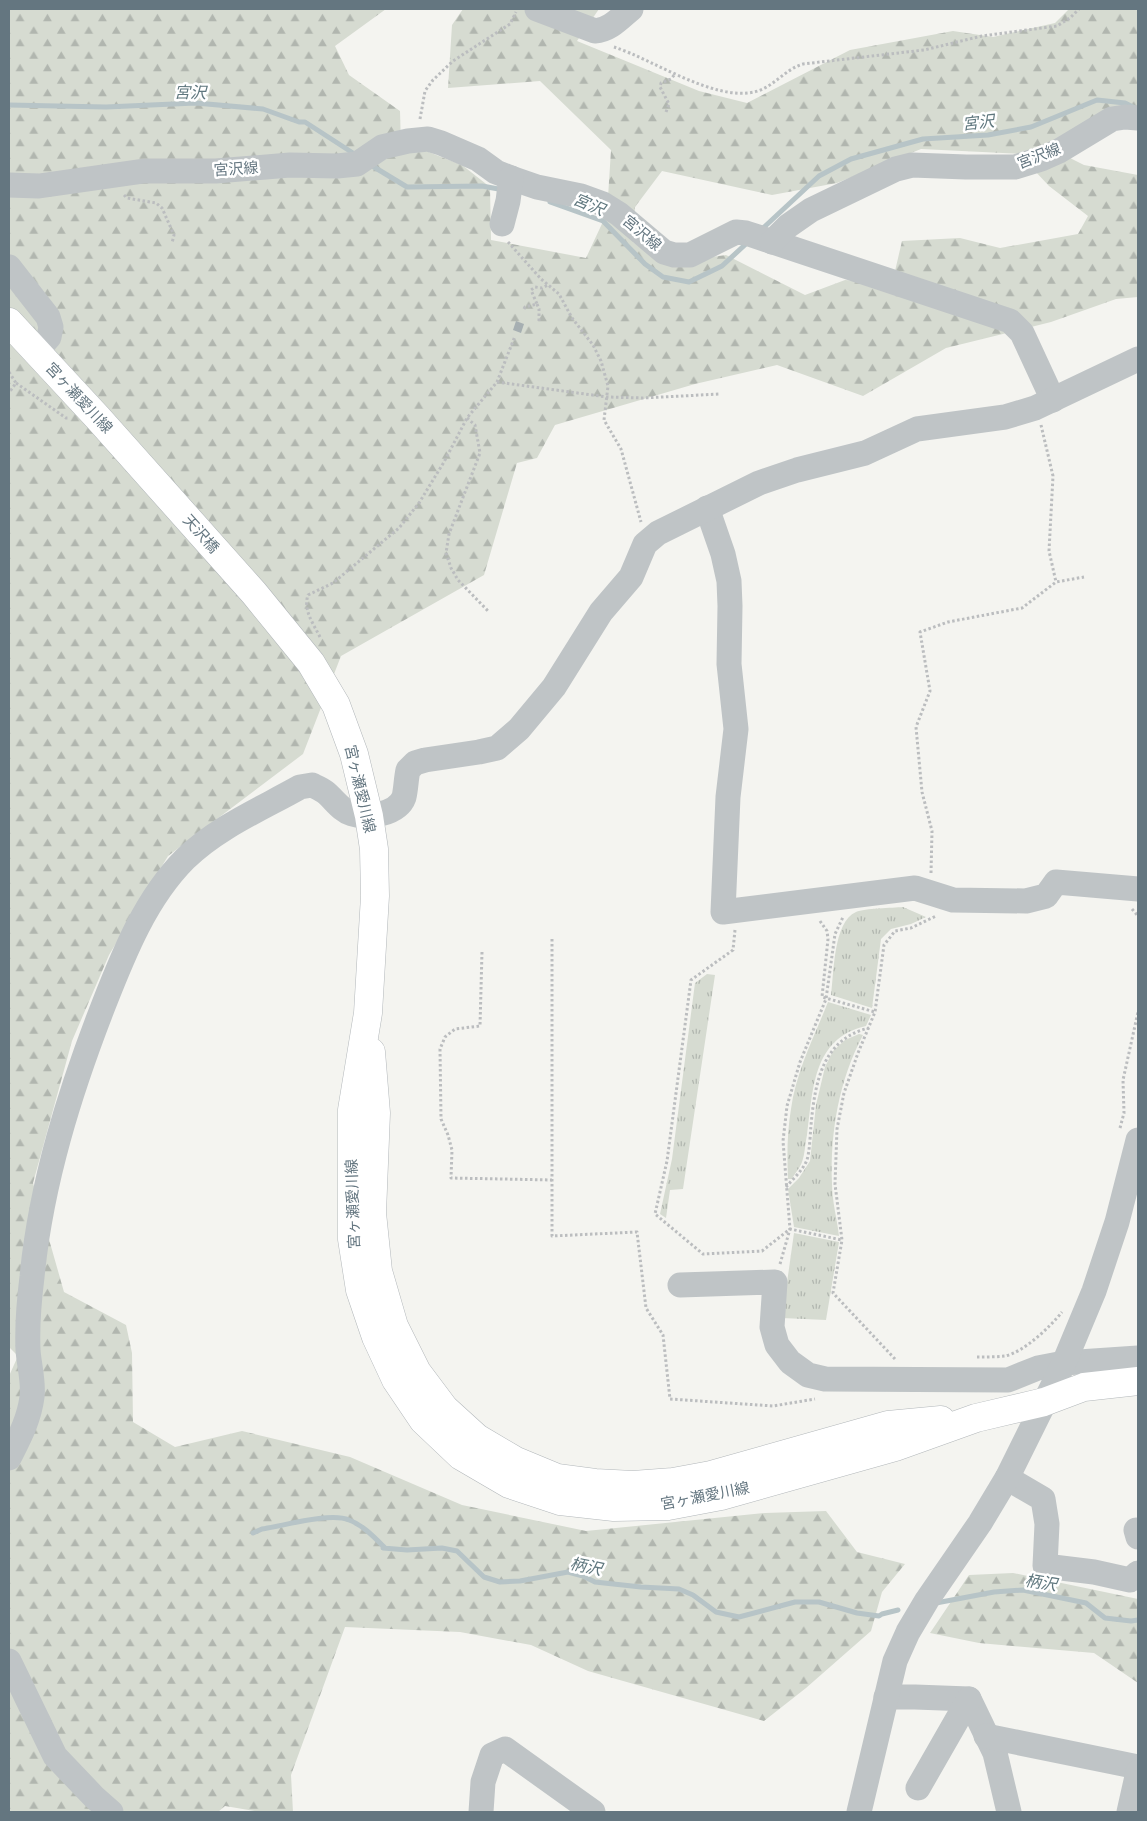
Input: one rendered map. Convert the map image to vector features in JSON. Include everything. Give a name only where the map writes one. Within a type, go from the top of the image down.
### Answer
[{"type":"main road","name":"宮ヶ瀬愛川線","points":[[9,322],[148,475]]},
{"type":"main road","name":"天沢橋","points":[[148,475],[254,593]]},
{"type":"main road","name":"宮ヶ瀬愛川線","points":[[254,593],[311,663],[336,705],[354,754],[369,816],[374,850],[375,896],[368,1013],[352,1110],[352,1239],[360,1290],[376,1337],[396,1380],[423,1420],[460,1456],[509,1484],[560,1501],[614,1507],[668,1506],[721,1496],[886,1449],[976,1418],[1044,1402],[1084,1387],[1138,1381]]},
{"type":"main road","name":"宮ヶ瀬愛川線","points":[[1044,1402],[1087,1401],[1138,1396]]},
{"type":"street","points":[[537,9],[595,32],[602,31],[631,9]]},
{"type":"street","name":"宮沢線","points":[[9,185],[39,186],[144,171],[216,171],[290,165],[336,166],[357,164],[382,147],[428,139],[478,159],[496,172],[510,178],[538,187],[581,196],[603,204],[619,214],[664,252],[674,255],[690,255],[736,232],[746,233],[772,242],[788,226],[811,210],[896,169],[912,164],[1016,167],[1059,151],[1112,120],[1125,117],[1138,118]]},
{"type":"street","points":[[502,224],[508,201],[510,178]]},
{"type":"street","points":[[772,242],[1010,321],[1022,333],[1044,404]]},
{"type":"street","points":[[9,267],[50,322],[49,337],[36,352]]},
{"type":"street","points":[[9,1458],[26,1426],[33,1395],[18,1350],[28,1307],[33,1262],[56,1145],[86,1050],[114,977],[132,938],[156,895],[184,860],[205,841],[300,787],[312,784],[325,792],[337,805],[352,814],[369,816],[388,812],[400,805],[404,797],[408,770],[415,764],[425,760],[498,748],[519,729],[554,687],[601,612],[630,577],[648,541],[658,533],[759,483],[797,470],[865,452],[918,430],[1005,417],[1044,404],[1138,359]]},
{"type":"street","points":[[707,508],[729,581],[729,664],[736,729],[728,797],[723,912],[915,888],[933,906],[953,900],[1026,901],[1046,896],[1056,882],[1133,897]]},
{"type":"street","points":[[859,1812],[895,1661],[908,1632],[927,1600],[980,1523],[1007,1478],[1064,1363],[1094,1290],[1115,1230],[1129,1136]]},
{"type":"street","points":[[680,1285],[775,1282],[772,1327],[777,1345],[790,1362],[808,1374],[826,1379],[1008,1380],[1038,1368],[1064,1363],[1138,1358]]},
{"type":"street","points":[[1007,1478],[1043,1499],[1046,1524],[1045,1566],[1094,1572],[1130,1580],[1138,1573]]},
{"type":"street","points":[[9,1661],[55,1756],[111,1812]]},
{"type":"street","points":[[886,1697],[969,1699]]},
{"type":"street","points":[[969,1699],[995,1753],[1009,1812]]},
{"type":"street","points":[[918,1788],[969,1699]]},
{"type":"street","points":[[986,1736],[1138,1767]]},
{"type":"street","points":[[481,1812],[484,1782],[492,1755],[505,1749],[593,1812]]},
{"type":"street","points":[[1129,1812],[1138,1772]]},
{"type":"path","points":[[420,140],[418,128],[425,92],[429,86],[453,60],[510,24],[517,9]]},
{"type":"path","points":[[602,31],[612,47],[631,53],[708,87],[745,93],[755,92],[764,88],[794,66],[924,50],[982,36],[1057,26],[1070,18],[1079,9]]},
{"type":"path","points":[[666,112],[669,104],[660,87],[661,83],[671,80],[675,74]]},
{"type":"path","points":[[114,174],[116,190],[127,198],[156,203],[162,208],[174,235],[172,243]]},
{"type":"path","points":[[502,224],[503,237],[521,258],[559,294],[572,318],[593,345],[601,361],[608,386],[604,420],[621,449],[644,533],[648,541]]},
{"type":"path","points":[[539,322],[539,309],[531,290],[535,287],[542,288],[548,285]]},
{"type":"path","points":[[524,309],[525,307],[537,304]]},
{"type":"path","points":[[323,643],[307,610],[305,603],[308,595],[333,583],[398,528],[419,503],[444,462],[467,418],[497,382],[515,336]]},
{"type":"path","points":[[9,372],[16,383],[9,391]]},
{"type":"path","points":[[497,382],[607,397],[643,398],[720,394]]},
{"type":"path","points":[[1044,404],[1040,421],[1053,476],[1049,551],[1056,582]]},
{"type":"path","points":[[467,418],[475,425],[480,453],[448,534],[446,553],[451,568],[458,580],[489,612]]},
{"type":"path","points":[[935,916],[933,906],[932,830],[922,792],[916,727],[930,691],[920,632],[948,622],[1022,608],[1056,582],[1084,577]]},
{"type":"path","points":[[1133,897],[1138,916]]},
{"type":"path","points":[[933,906],[935,916]]},
{"type":"path","points":[[775,1282],[790,1229],[783,1141],[787,1106],[800,1062],[826,999],[835,934],[840,921],[847,912]]},
{"type":"path","points":[[813,916],[820,921],[827,931],[828,939],[822,997],[875,1012]]},
{"type":"path","points":[[897,1362],[833,1293],[842,1240],[835,1184],[836,1129],[844,1093],[875,1012],[884,944],[895,931],[910,928],[935,916]]},
{"type":"path","points":[[736,923],[733,950],[691,980],[667,1161],[656,1214],[703,1254],[762,1251],[790,1229]]},
{"type":"path","points":[[552,939],[552,1236],[638,1232],[646,1308],[663,1336],[670,1399],[773,1406],[818,1398]]},
{"type":"path","points":[[482,952],[480,1026],[455,1029],[445,1037],[440,1049],[441,1119],[452,1150],[451,1178],[552,1180]]},
{"type":"path","points":[[1129,1136],[1124,1113],[1123,1080],[1138,1012]]},
{"type":"path","points":[[786,1188],[797,1176],[806,1161],[813,1105],[823,1066],[832,1050],[844,1038],[857,1031],[869,1028]]},
{"type":"path","points":[[790,1229],[842,1240]]},
{"type":"path","points":[[976,1358],[1006,1356],[1022,1350],[1056,1319],[1065,1304]]},
{"type":"green space","points":[[9,9],[386,9],[335,46],[349,75],[400,111],[401,147],[426,151],[462,165],[490,187],[491,240],[586,258],[607,213],[611,150],[540,81],[448,88],[452,25],[463,9],[599,9],[577,41],[699,91],[747,103],[850,50],[953,31],[993,37],[1055,23],[1069,9],[1138,9],[1138,130],[1118,110],[1063,140],[1022,154],[921,149],[837,183],[772,195],[662,171],[635,207],[633,242],[662,264],[726,255],[805,295],[845,280],[892,284],[902,241],[960,238],[1000,248],[1078,234],[1088,216],[1049,186],[1034,170],[1062,154],[1084,165],[1138,175],[1138,297],[1116,299],[1051,322],[946,348],[863,396],[777,365],[695,384],[555,425],[537,458],[517,463],[484,575],[341,656],[303,754],[168,856],[109,955],[72,1041],[33,1183],[64,1292],[126,1325],[132,1353],[133,1422],[175,1447],[242,1431],[350,1457],[462,1505],[586,1531],[765,1513],[826,1511],[857,1552],[905,1564],[882,1592],[871,1631],[806,1688],[764,1721],[588,1671],[531,1645],[460,1632],[345,1627],[291,1775],[293,1812],[260,1812],[225,1806],[218,1812],[9,1812],[9,1376],[18,1356],[9,1347]]},
{"type":"green space","points":[[903,907],[926,917],[911,924],[891,929],[881,939],[872,1008],[831,995],[836,949],[843,926],[848,918],[860,911]]},
{"type":"green space","points":[[707,974],[715,975],[683,1189],[670,1190],[666,1218],[660,1214],[672,1159],[695,983]]},
{"type":"green space","points":[[828,1002],[871,1015],[866,1026],[848,1032],[835,1042],[825,1054],[814,1084],[803,1159],[792,1179],[788,1179],[788,1135],[793,1095],[806,1055]]},
{"type":"green space","points":[[859,1034],[863,1035],[842,1088],[833,1145],[832,1190],[839,1236],[794,1227],[788,1189],[799,1178],[810,1161],[816,1105],[825,1067],[833,1051],[845,1040]]},
{"type":"green space","points":[[794,1233],[839,1242],[826,1320],[782,1318]]},
{"type":"green space","points":[[1013,1573],[1138,1599],[1138,1683],[1094,1653],[979,1643],[930,1633],[969,1575]]},
{"type":"building","points":[[516,321],[524,324],[521,333],[513,330]]},
{"type":"waterway","name":"宮沢","points":[[761,230],[819,176],[851,159],[923,139],[988,135],[1031,127],[1097,100],[1125,103],[1135,108]]},
{"type":"waterway","name":"宮沢","points":[[9,105],[106,107],[196,103],[263,109],[299,122],[305,122],[356,155]]},
{"type":"waterway","name":"宮沢","points":[[369,164],[407,187],[482,186],[504,190]]},
{"type":"waterway","name":"宮沢","points":[[550,202],[603,221],[645,264],[663,277],[689,282],[722,266],[748,242]]},
{"type":"waterway","name":"柄沢","points":[[253,1533],[262,1529],[306,1520],[341,1518],[354,1522],[364,1528],[385,1548],[383,1548],[407,1550],[442,1548],[457,1551],[484,1577],[500,1582],[520,1581],[568,1572],[595,1582],[679,1589],[693,1595],[716,1612],[739,1617],[795,1602],[819,1602],[857,1613],[879,1616],[898,1610]]},
{"type":"waterway","name":"柄沢","points":[[936,1603],[994,1592],[1023,1590],[1086,1603],[1105,1618],[1138,1620]]}]
